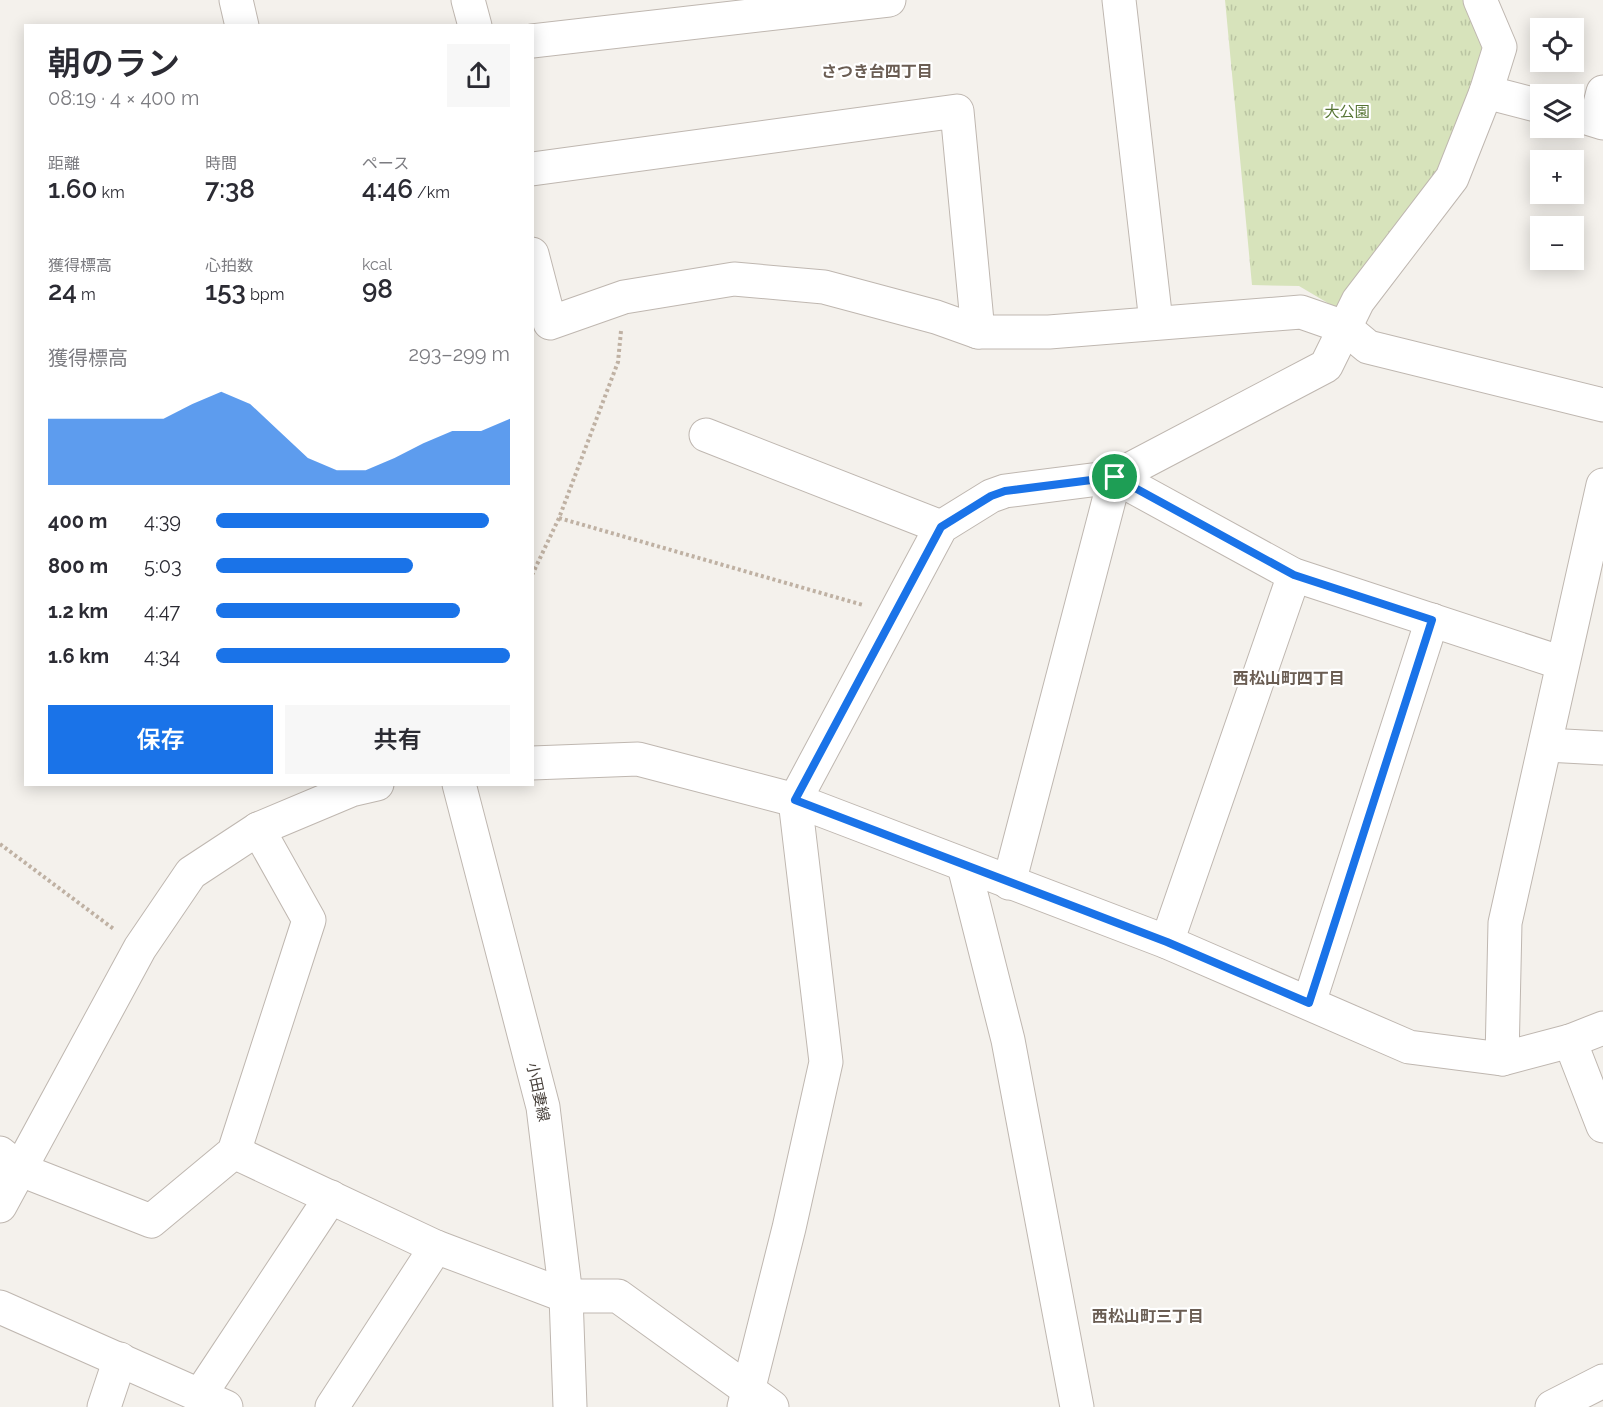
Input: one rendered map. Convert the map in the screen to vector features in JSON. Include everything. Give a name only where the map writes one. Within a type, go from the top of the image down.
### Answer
[{"type":"street","points":[[236,0],[242,24]]},
{"type":"street","points":[[468,0],[474,24]]},
{"type":"street","points":[[534,41],[889,0]]},
{"type":"street","points":[[1119,0],[1156,322]]},
{"type":"street","points":[[234,1152],[436,1247],[566,1296],[618,1296],[754,1402],[789,1228],[826,1062],[795,800],[941,527],[991,496],[1005,491],[1115,477],[1326,366],[1358,301],[1452,178],[1486,92],[1500,47],[1480,0]]},
{"type":"street","points":[[1486,92],[1530,103]]},
{"type":"street","points":[[534,169],[957,111],[978,332]]},
{"type":"street","points":[[534,262],[550,323],[624,297],[734,279],[824,287],[936,317],[978,332],[1049,332],[1301,312],[1344,327],[1368,347],[1603,405]]},
{"type":"street","points":[[706,435],[941,527]]},
{"type":"street","points":[[1115,477],[1294,575],[1562,663]]},
{"type":"street","points":[[1009,883],[1115,477]]},
{"type":"street","points":[[1502,1059],[1505,923],[1603,485]]},
{"type":"street","points":[[1167,942],[1294,575]]},
{"type":"street","points":[[1309,1003],[1432,620]]},
{"type":"street","points":[[1546,745],[1603,748]]},
{"type":"street","points":[[534,763],[638,759],[795,800],[1167,942],[1409,1047],[1502,1059],[1570,1041],[1603,1028]]},
{"type":"street","points":[[0,1206],[10,1162],[140,948],[190,873],[258,829],[351,790],[368,786]]},
{"type":"street","name":"小田妻線","points":[[460,786],[543,1107],[566,1296],[570,1407]]},
{"type":"street","points":[[10,1162],[151,1221],[234,1152],[309,920],[258,829]]},
{"type":"street","points":[[964,866],[1008,1040],[1077,1407]]},
{"type":"street","points":[[1570,1041],[1603,1126]]},
{"type":"street","points":[[0,1307],[213,1401],[331,1197]]},
{"type":"street","points":[[332,1407],[436,1247]]},
{"type":"street","points":[[104,1407],[120,1359]]},
{"type":"street","points":[[1552,1407],[1603,1381]]},
{"type":"path","points":[[534,571],[559,518],[618,362],[624,297]]},
{"type":"path","points":[[559,518],[893,614]]},
{"type":"path","points":[[0,844],[140,948]]},
{"type":"green space","name":"大公園","points":[[1225,0],[1469,0],[1484,33],[1482,75],[1444,167],[1338,309],[1299,286],[1252,285]]},
{"type":"district","name":"さつき台四丁目","points":[[877,71]]},
{"type":"district","name":"西松山町四丁目","points":[[1289,678]]},
{"type":"district","name":"西松山町三丁目","points":[[1148,1316]]},
{"type":"route","points":[[1115,477],[1294,575],[1432,620],[1309,1003],[1167,942],[795,800],[941,527],[991,496],[1005,491],[1115,477]]}]
